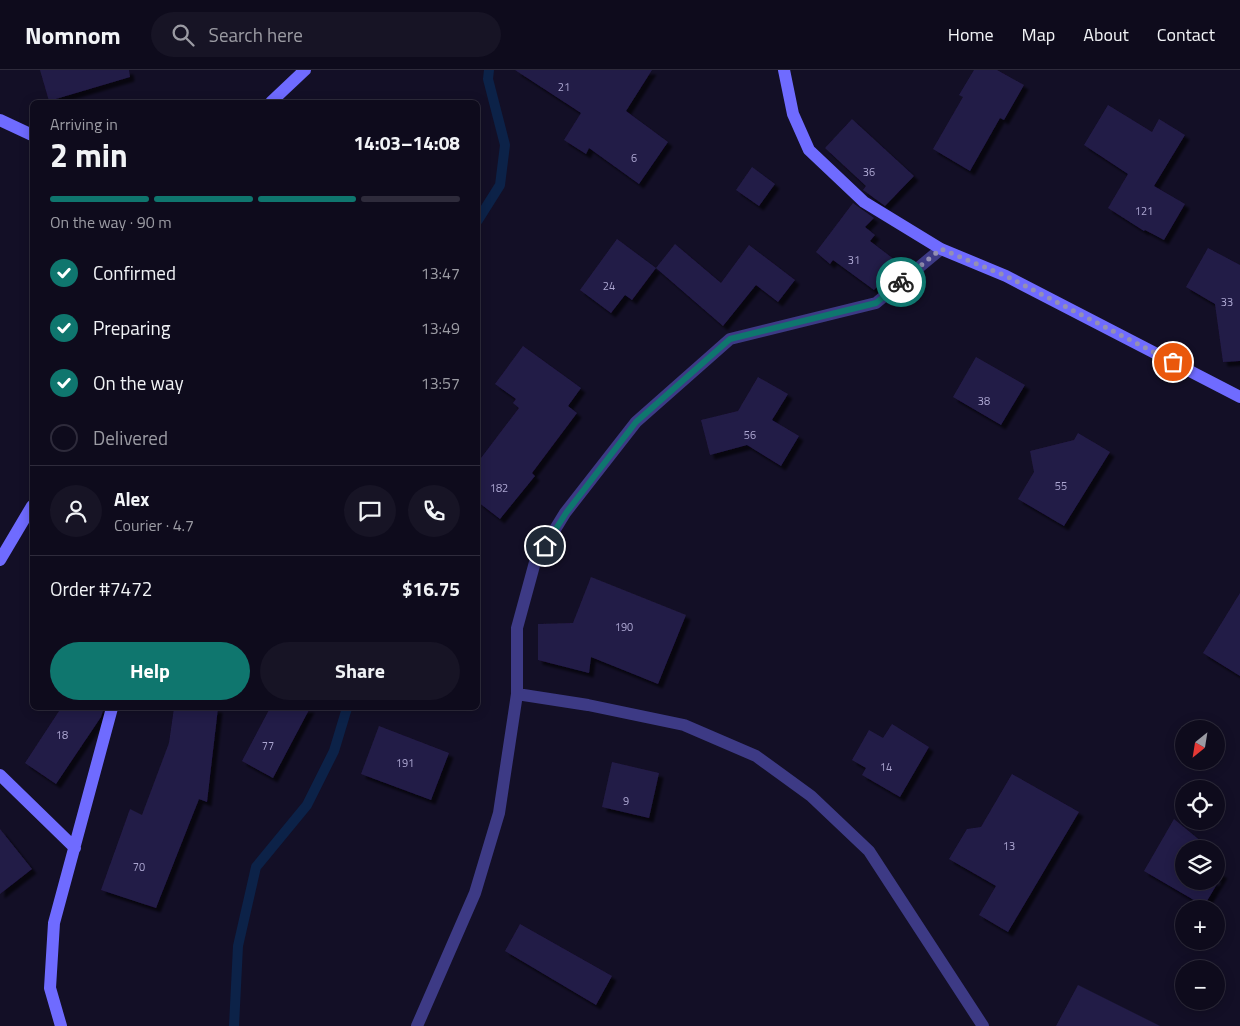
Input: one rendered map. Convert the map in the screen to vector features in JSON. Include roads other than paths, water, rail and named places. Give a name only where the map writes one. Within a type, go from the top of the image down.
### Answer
[{"type":"street","points":[[273,100],[305,70]]},
{"type":"street","points":[[784,70],[793,114],[809,150],[864,202],[941,249],[1006,276],[1240,397]]},
{"type":"street","points":[[0,120],[30,134]]},
{"type":"street","points":[[417,1026],[475,893],[499,813],[517,694],[517,628],[535,562],[566,513],[636,422],[730,339],[876,303],[941,249]]},
{"type":"street","points":[[0,560],[30,509]]},
{"type":"street","points":[[517,694],[588,705],[684,725],[756,756],[811,796],[869,851],[983,1026]]},
{"type":"street","points":[[60,1026],[50,988],[54,923],[111,710]]},
{"type":"street","points":[[0,774],[75,848]]},
{"type":"waterway","points":[[480,217],[500,185],[505,145],[488,79],[489,70]]},
{"type":"waterway","points":[[234,1026],[238,946],[256,867],[307,805],[334,751],[346,710]]}]
